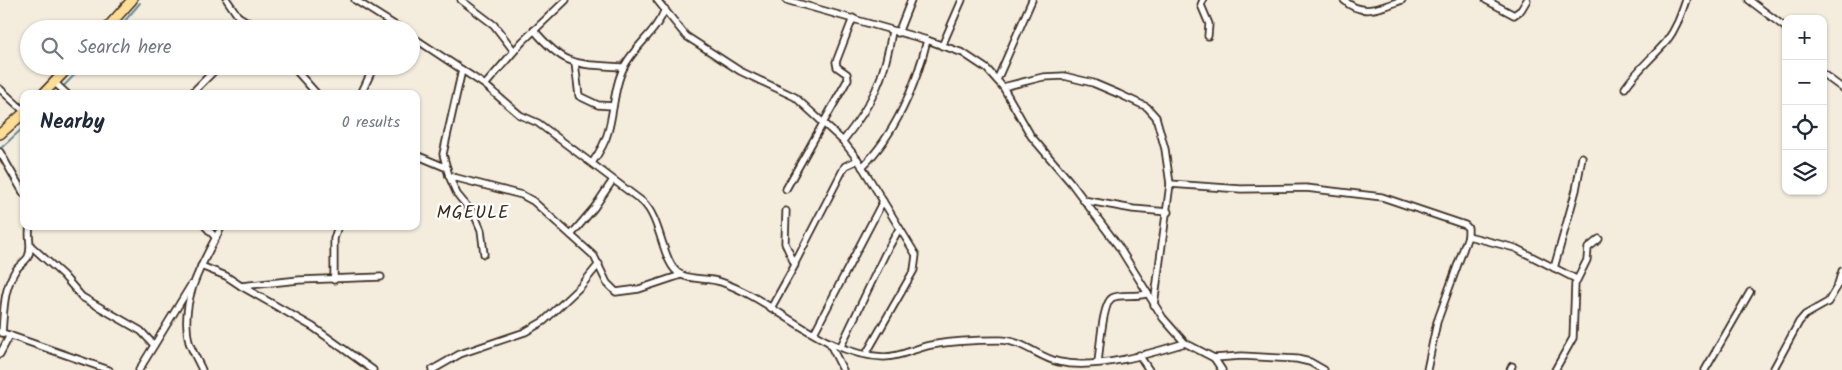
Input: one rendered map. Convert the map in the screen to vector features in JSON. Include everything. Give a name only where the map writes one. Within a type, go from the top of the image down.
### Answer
[{"type":"main road","points":[[114,20],[132,0]]},
{"type":"main road","points":[[47,90],[61,75]]},
{"type":"main road","points":[[0,134],[20,116]]},
{"type":"street","points":[[227,0],[238,16],[244,20]]},
{"type":"street","points":[[356,0],[386,20]]},
{"type":"street","points":[[461,0],[494,25],[514,51]]},
{"type":"street","points":[[484,85],[534,30],[566,0]]},
{"type":"street","points":[[657,0],[686,36],[740,71],[795,97],[822,121],[858,160],[916,256],[916,263],[866,354]]},
{"type":"street","points":[[786,0],[927,40],[963,53],[987,69],[1003,87],[1031,136],[1072,184],[1119,248],[1154,305],[1185,343],[1214,358],[1222,370]]},
{"type":"street","points":[[843,142],[878,88],[895,32],[911,0]]},
{"type":"street","points":[[942,46],[962,0]]},
{"type":"street","points":[[997,80],[1032,0]]},
{"type":"street","points":[[1203,0],[1201,5],[1209,24],[1208,36]]},
{"type":"street","points":[[1344,0],[1357,10],[1364,12],[1402,0]]},
{"type":"street","points":[[1486,0],[1514,15],[1521,10],[1527,0]]},
{"type":"street","points":[[1625,88],[1645,62],[1666,41],[1678,23],[1686,0]]},
{"type":"street","points":[[1749,0],[1782,25]]},
{"type":"street","points":[[592,163],[606,139],[624,67],[661,19],[664,9]]},
{"type":"street","points":[[786,189],[822,121],[848,79],[847,74],[837,67],[836,62],[853,18]]},
{"type":"street","points":[[534,30],[561,58],[575,63],[624,67]]},
{"type":"street","points":[[862,167],[876,152],[908,97],[921,68],[927,40]]},
{"type":"street","points":[[420,42],[484,85],[520,115],[538,123],[652,210],[671,264],[681,275]]},
{"type":"street","points":[[575,63],[579,96],[598,105],[613,106]]},
{"type":"street","points":[[462,70],[443,154],[446,168],[457,194],[478,223],[484,254]]},
{"type":"street","points":[[195,90],[209,75]]},
{"type":"street","points":[[300,75],[313,90]]},
{"type":"street","points":[[363,90],[370,75]]},
{"type":"street","points":[[1003,87],[1046,77],[1064,76],[1093,83],[1147,107],[1156,116],[1160,127],[1170,184],[1168,212],[1160,245],[1154,305]]},
{"type":"street","points":[[1827,77],[1842,88]]},
{"type":"street","points":[[54,82],[63,90]]},
{"type":"street","points":[[0,89],[20,108]]},
{"type":"street","points":[[0,152],[20,187]]},
{"type":"street","points":[[1554,268],[1576,190],[1582,156]]},
{"type":"street","points":[[420,157],[446,168]]},
{"type":"street","points":[[771,308],[845,166],[858,160]]},
{"type":"street","points":[[449,176],[522,195],[545,209],[594,256],[607,283],[616,292],[639,289],[681,275],[720,282],[771,308],[829,342],[866,354],[899,356],[929,345],[949,342],[1000,340],[1017,342],[1060,362],[1098,362],[1139,355],[1185,343]]},
{"type":"street","points":[[571,235],[613,180]]},
{"type":"street","points":[[1170,184],[1241,189],[1306,188],[1382,197],[1460,222],[1468,228],[1468,236],[1437,322],[1427,370]]},
{"type":"street","points":[[1082,200],[1133,209],[1168,212]]},
{"type":"street","points":[[814,333],[883,201]]},
{"type":"street","points":[[786,211],[785,243],[795,263]]},
{"type":"street","points":[[841,346],[899,229]]},
{"type":"street","points":[[29,230],[31,246],[29,256],[16,269],[5,291],[1,332],[105,369]]},
{"type":"street","points":[[209,230],[216,238]]},
{"type":"street","points":[[139,370],[192,283],[220,230]]},
{"type":"street","points":[[334,280],[334,239],[337,230]]},
{"type":"street","points":[[1468,236],[1504,244],[1576,279]]},
{"type":"street","points":[[1555,370],[1573,338],[1576,279],[1587,260],[1588,248],[1599,238]]},
{"type":"street","points":[[31,246],[63,275],[82,297],[141,331],[154,345]]},
{"type":"street","points":[[432,370],[460,354],[525,332],[544,320],[568,300],[599,264]]},
{"type":"street","points":[[201,266],[226,276],[313,327],[373,370]]},
{"type":"street","points":[[1773,370],[1799,322],[1805,315],[1828,302],[1837,287],[1842,271]]},
{"type":"street","points":[[241,286],[298,280],[381,277]]},
{"type":"street","points":[[192,283],[187,326],[190,344],[202,370]]},
{"type":"street","points":[[1706,370],[1750,292]]},
{"type":"street","points":[[1098,362],[1104,312],[1109,300],[1116,297],[1136,297],[1146,294]]},
{"type":"street","points":[[0,354],[10,335]]},
{"type":"street","points":[[829,342],[843,370]]},
{"type":"street","points":[[1139,355],[1149,370]]},
{"type":"street","points":[[1214,358],[1242,356],[1297,359],[1310,362],[1324,370]]},
{"type":"waterway","points":[[126,20],[140,3]]},
{"type":"waterway","points":[[60,90],[74,75]]},
{"type":"waterway","points":[[0,149],[20,131]]},
{"type":"district","name":"MGEULE","points":[[473,213]]}]
